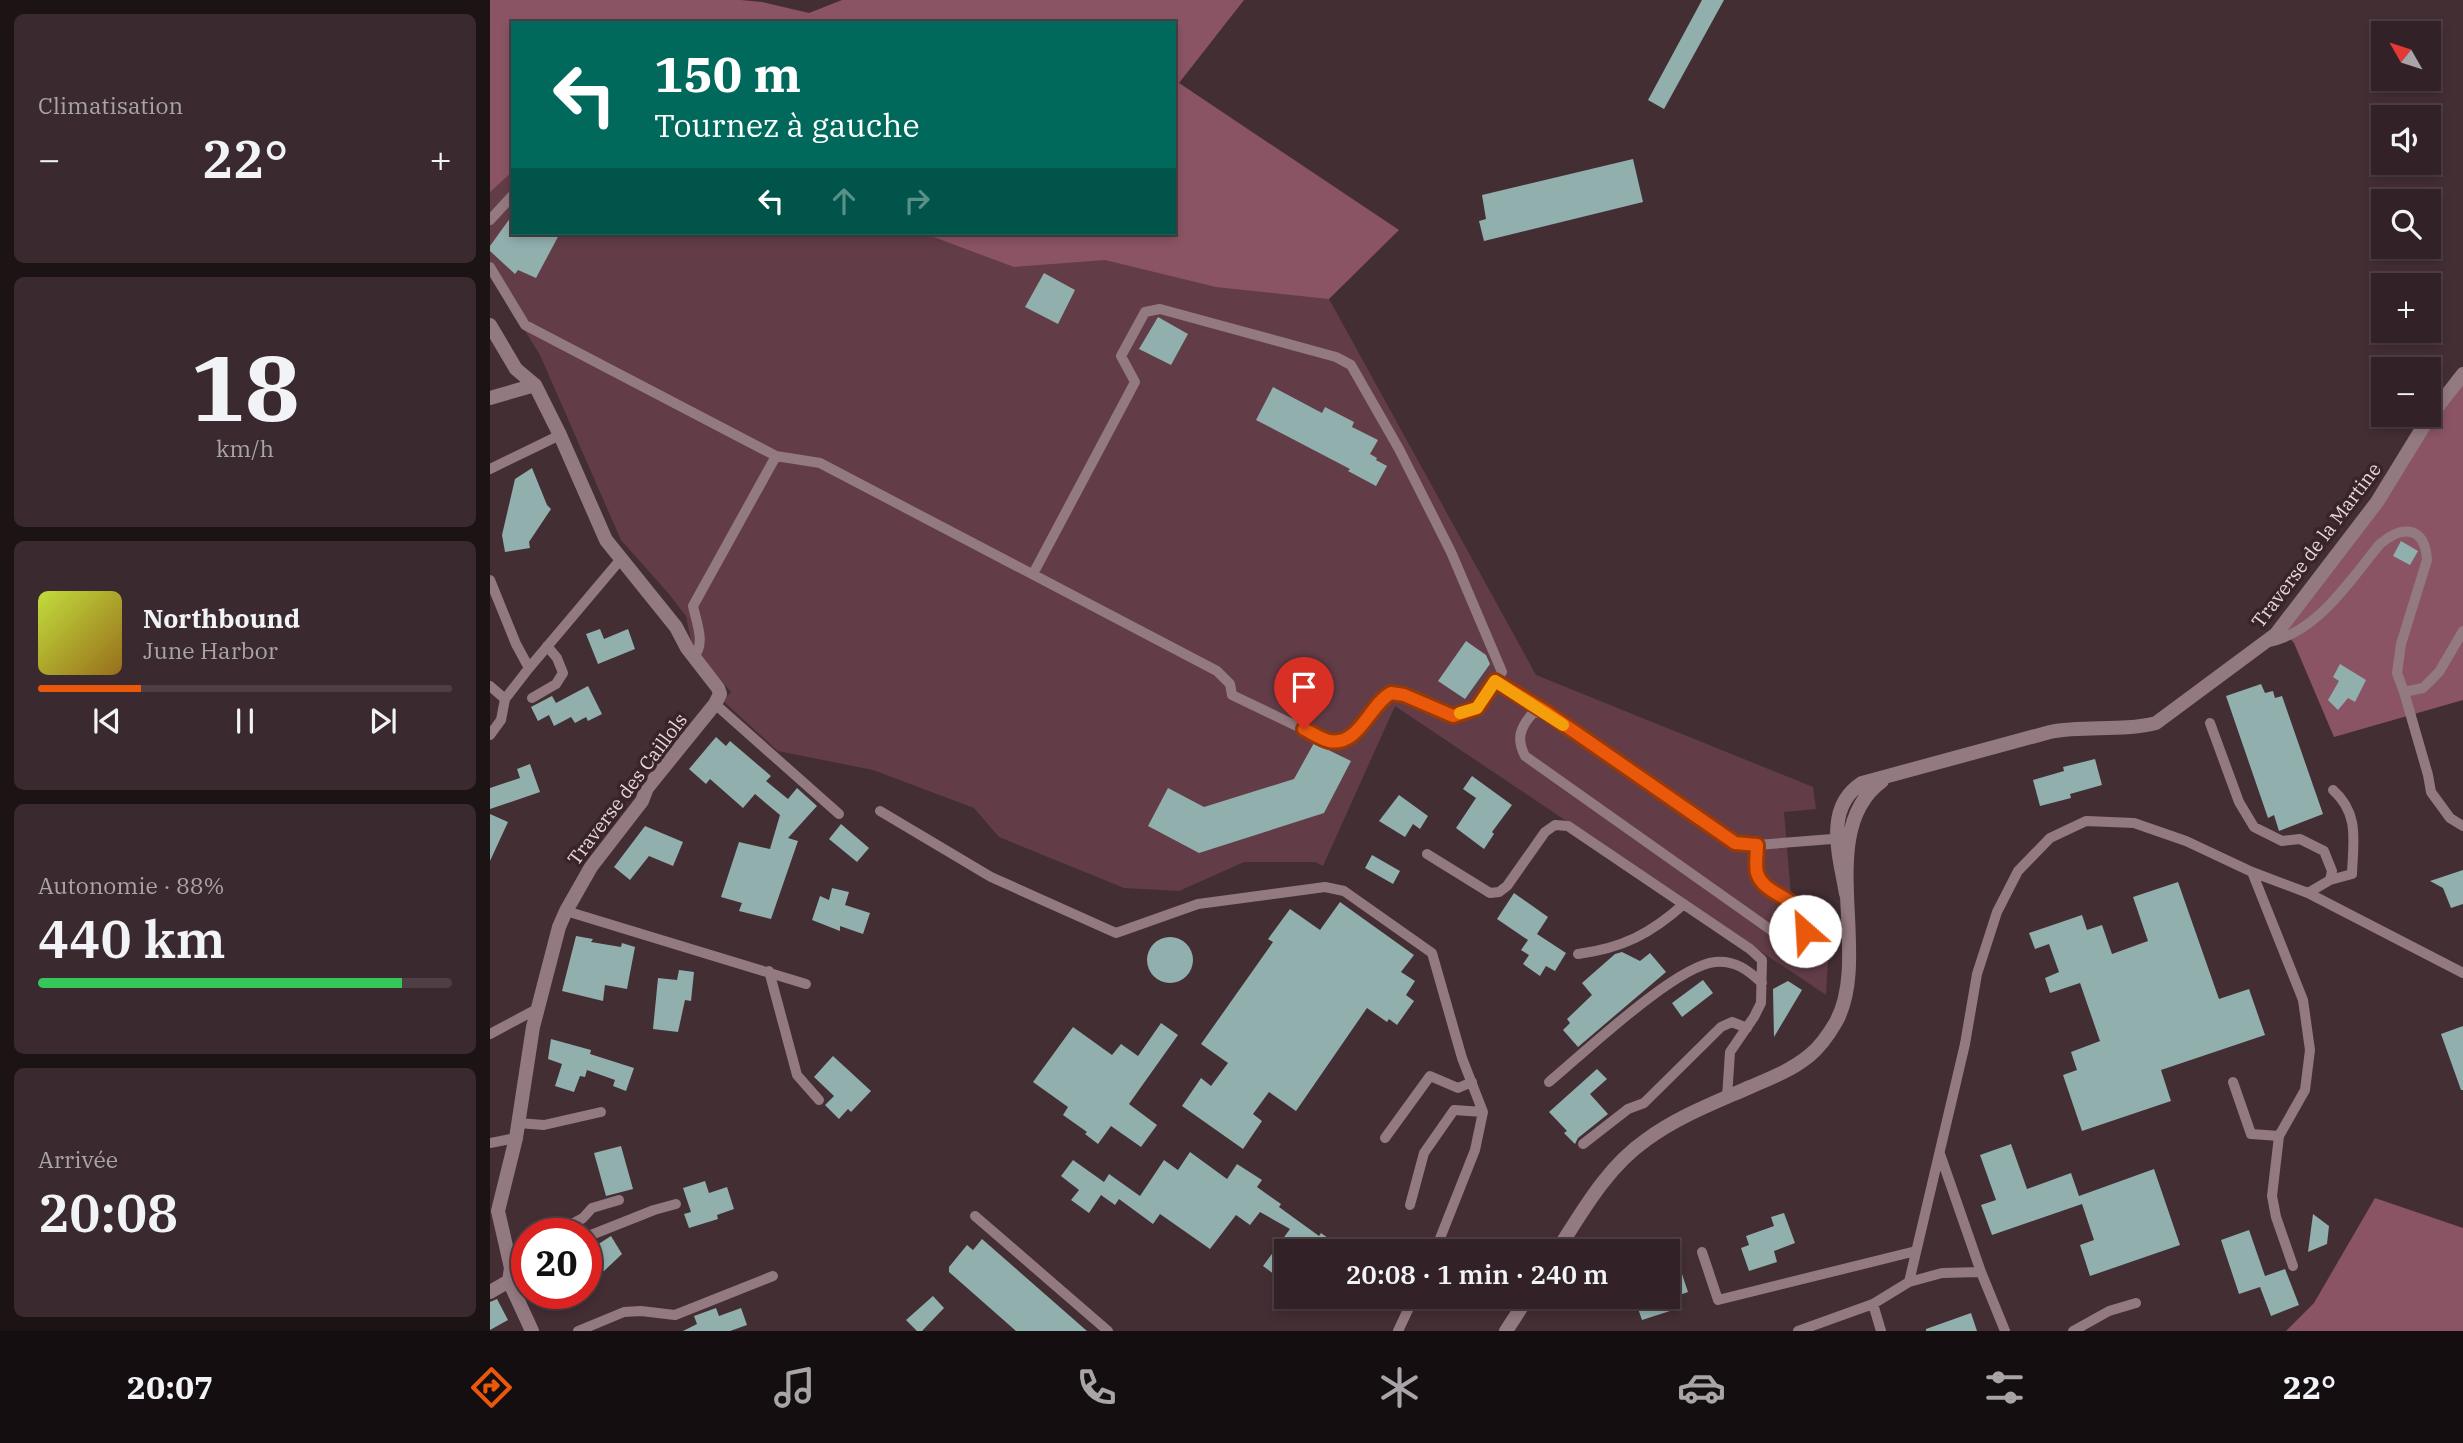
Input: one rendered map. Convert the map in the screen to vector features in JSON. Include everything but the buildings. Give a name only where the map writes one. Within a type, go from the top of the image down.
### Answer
[{"type":"street","points":[[490,325],[516,369],[535,385],[606,540],[676,627],[718,688],[720,694],[715,704]]},
{"type":"street","name":"Traverse de la Martine","points":[[1565,1239],[1615,1169],[1644,1141],[1685,1116],[1792,1069],[1812,1054],[1834,1024],[1843,1008],[1850,974],[1844,838],[1871,789],[1888,777],[2050,732],[2067,729],[2135,729],[2156,723],[2276,634],[2377,502],[2428,419],[2463,374]]},
{"type":"street","points":[[490,398],[535,385]]},
{"type":"street","name":"Traverse des Caillols","points":[[532,1331],[510,1269],[498,1211],[517,1130],[537,1009],[559,927],[591,867],[715,704]]},
{"type":"street","points":[[490,1292],[510,1269]]},
{"type":"street","points":[[1506,1331],[1520,1309]]},
{"type":"lane","points":[[490,220],[511,197]]},
{"type":"lane","points":[[490,267],[525,325],[776,456],[820,463],[1217,671],[1230,684],[1232,695],[1328,741],[1343,741],[1354,733],[1381,698],[1391,693],[1404,695],[1453,716],[1477,708],[1502,672],[1451,552],[1399,449],[1351,365],[1336,357],[1160,309],[1145,312],[1121,356],[1135,382],[1033,574]]},
{"type":"lane","points":[[490,469],[560,435]]},
{"type":"lane","points":[[694,656],[700,642],[693,606],[776,456]]},
{"type":"lane","points":[[2265,643],[2281,640],[2323,612],[2391,534],[2404,530],[2418,534],[2426,546],[2427,560],[2401,644],[2397,673],[2431,792],[2450,817],[2463,826]]},
{"type":"lane","points":[[490,735],[501,720],[505,699],[528,668],[621,559]]},
{"type":"lane","points":[[490,580],[528,668]]},
{"type":"lane","points":[[2404,692],[2423,688],[2439,672],[2463,631]]},
{"type":"lane","points":[[531,698],[556,684],[563,673],[557,658],[547,646]]},
{"type":"lane","points":[[1495,681],[1546,712],[1735,843],[1757,845],[1844,838]]},
{"type":"lane","points":[[490,686],[505,699]]},
{"type":"lane","points":[[715,704],[839,814]]},
{"type":"lane","points":[[1546,712],[1533,713],[1522,726],[1519,744],[1525,756],[1785,940],[1798,936],[1805,931],[1806,919],[1801,910],[1762,882],[1757,873],[1757,845]]},
{"type":"lane","points":[[2210,723],[2239,802],[2254,827],[2281,841],[2300,839],[2324,851],[2332,871],[2330,880]]},
{"type":"lane","points":[[2308,893],[2330,880],[2352,874],[2354,824],[2344,800],[2333,790]]},
{"type":"lane","points":[[880,811],[991,877],[1116,933],[1198,904],[1317,887],[1344,891],[1432,953],[1462,1058],[1483,1112],[1475,1150],[1440,1239]]},
{"type":"lane","points":[[1909,1282],[1965,1044],[1977,974],[1997,912],[2018,871],[2050,838],[2086,821],[2134,823],[2186,841],[2252,872],[2308,893],[2463,973]]},
{"type":"lane","points":[[1427,854],[1490,893],[1499,892],[1507,886],[1545,832],[1555,825],[1568,826],[1750,948],[1762,960],[1761,1003],[1730,1052],[1727,1097]]},
{"type":"lane","points":[[2252,872],[2303,1000],[2310,1050],[2305,1090],[2278,1136],[2272,1196],[2292,1266]]},
{"type":"lane","points":[[1578,954],[1623,945],[1663,922],[1684,904]]},
{"type":"lane","points":[[566,911],[806,984]]},
{"type":"lane","points":[[1549,1082],[1660,989],[1696,969],[1714,962],[1744,966],[1762,983]]},
{"type":"lane","points":[[769,971],[797,1075],[819,1100]]},
{"type":"lane","points":[[490,1034],[537,1009]]},
{"type":"lane","points":[[1583,1144],[1628,1109],[1644,1103],[1721,1027],[1732,1022],[1747,1028]]},
{"type":"lane","points":[[1385,1138],[1430,1076],[1458,1088],[1472,1082]]},
{"type":"lane","points":[[2233,1082],[2251,1134],[2278,1136]]},
{"type":"lane","points":[[1410,1205],[1424,1153],[1454,1110],[1483,1112]]},
{"type":"lane","points":[[490,1143],[517,1130],[600,1112]]},
{"type":"lane","points":[[1940,1154],[1981,1272],[2005,1331]]},
{"type":"lane","points":[[583,1218],[598,1205],[619,1200]]},
{"type":"lane","points":[[602,1231],[676,1204]]},
{"type":"lane","points":[[975,1216],[1108,1331]]},
{"type":"lane","points":[[1702,1252],[1718,1300],[1916,1251]]},
{"type":"lane","points":[[1798,1331],[1873,1304],[1909,1282],[1942,1273],[1981,1272]]},
{"type":"lane","points":[[579,1331],[624,1312],[675,1315],[773,1276]]},
{"type":"lane","points":[[2073,1331],[2109,1311],[2136,1303]]},
{"type":"lane","points":[[1873,1304],[1881,1331]]},
{"type":"lane","points":[[1398,1331],[1408,1309]]},
{"type":"shaded area","points":[[490,0],[741,0],[809,13],[842,0],[1244,0],[1179,83],[1399,230],[1329,299],[1216,287],[1105,260],[1014,267],[928,235],[1176,235],[1176,21],[511,21],[511,173],[490,192]]},
{"type":"shaded area","points":[[511,36],[511,235],[1296,234],[1536,675],[1813,787],[1816,809],[1784,812],[1791,896],[1827,906],[1830,918],[1826,995],[1395,706],[1323,866],[1315,862],[1244,862],[1179,891],[1124,888],[999,837],[974,808],[873,770],[778,751],[723,701],[731,692],[692,645],[686,616],[621,540],[540,355],[490,274],[490,56]]},
{"type":"shaded area","points":[[2463,381],[2463,700],[2334,737],[2294,643],[2285,633],[2428,427],[2441,427],[2441,409]]},
{"type":"shaded area","points":[[2375,1198],[2463,1228],[2463,1331],[2286,1331],[2314,1303]]},
{"type":"slow traffic","points":[[1460,713],[1477,708],[1495,681],[1563,725]]},
{"type":"route","points":[[1304,729],[1328,741],[1343,741],[1354,733],[1381,698],[1391,693],[1404,695],[1453,716],[1477,708],[1495,681],[1546,712],[1735,843],[1757,845],[1757,873],[1762,882],[1801,910],[1806,919],[1805,931]]}]
